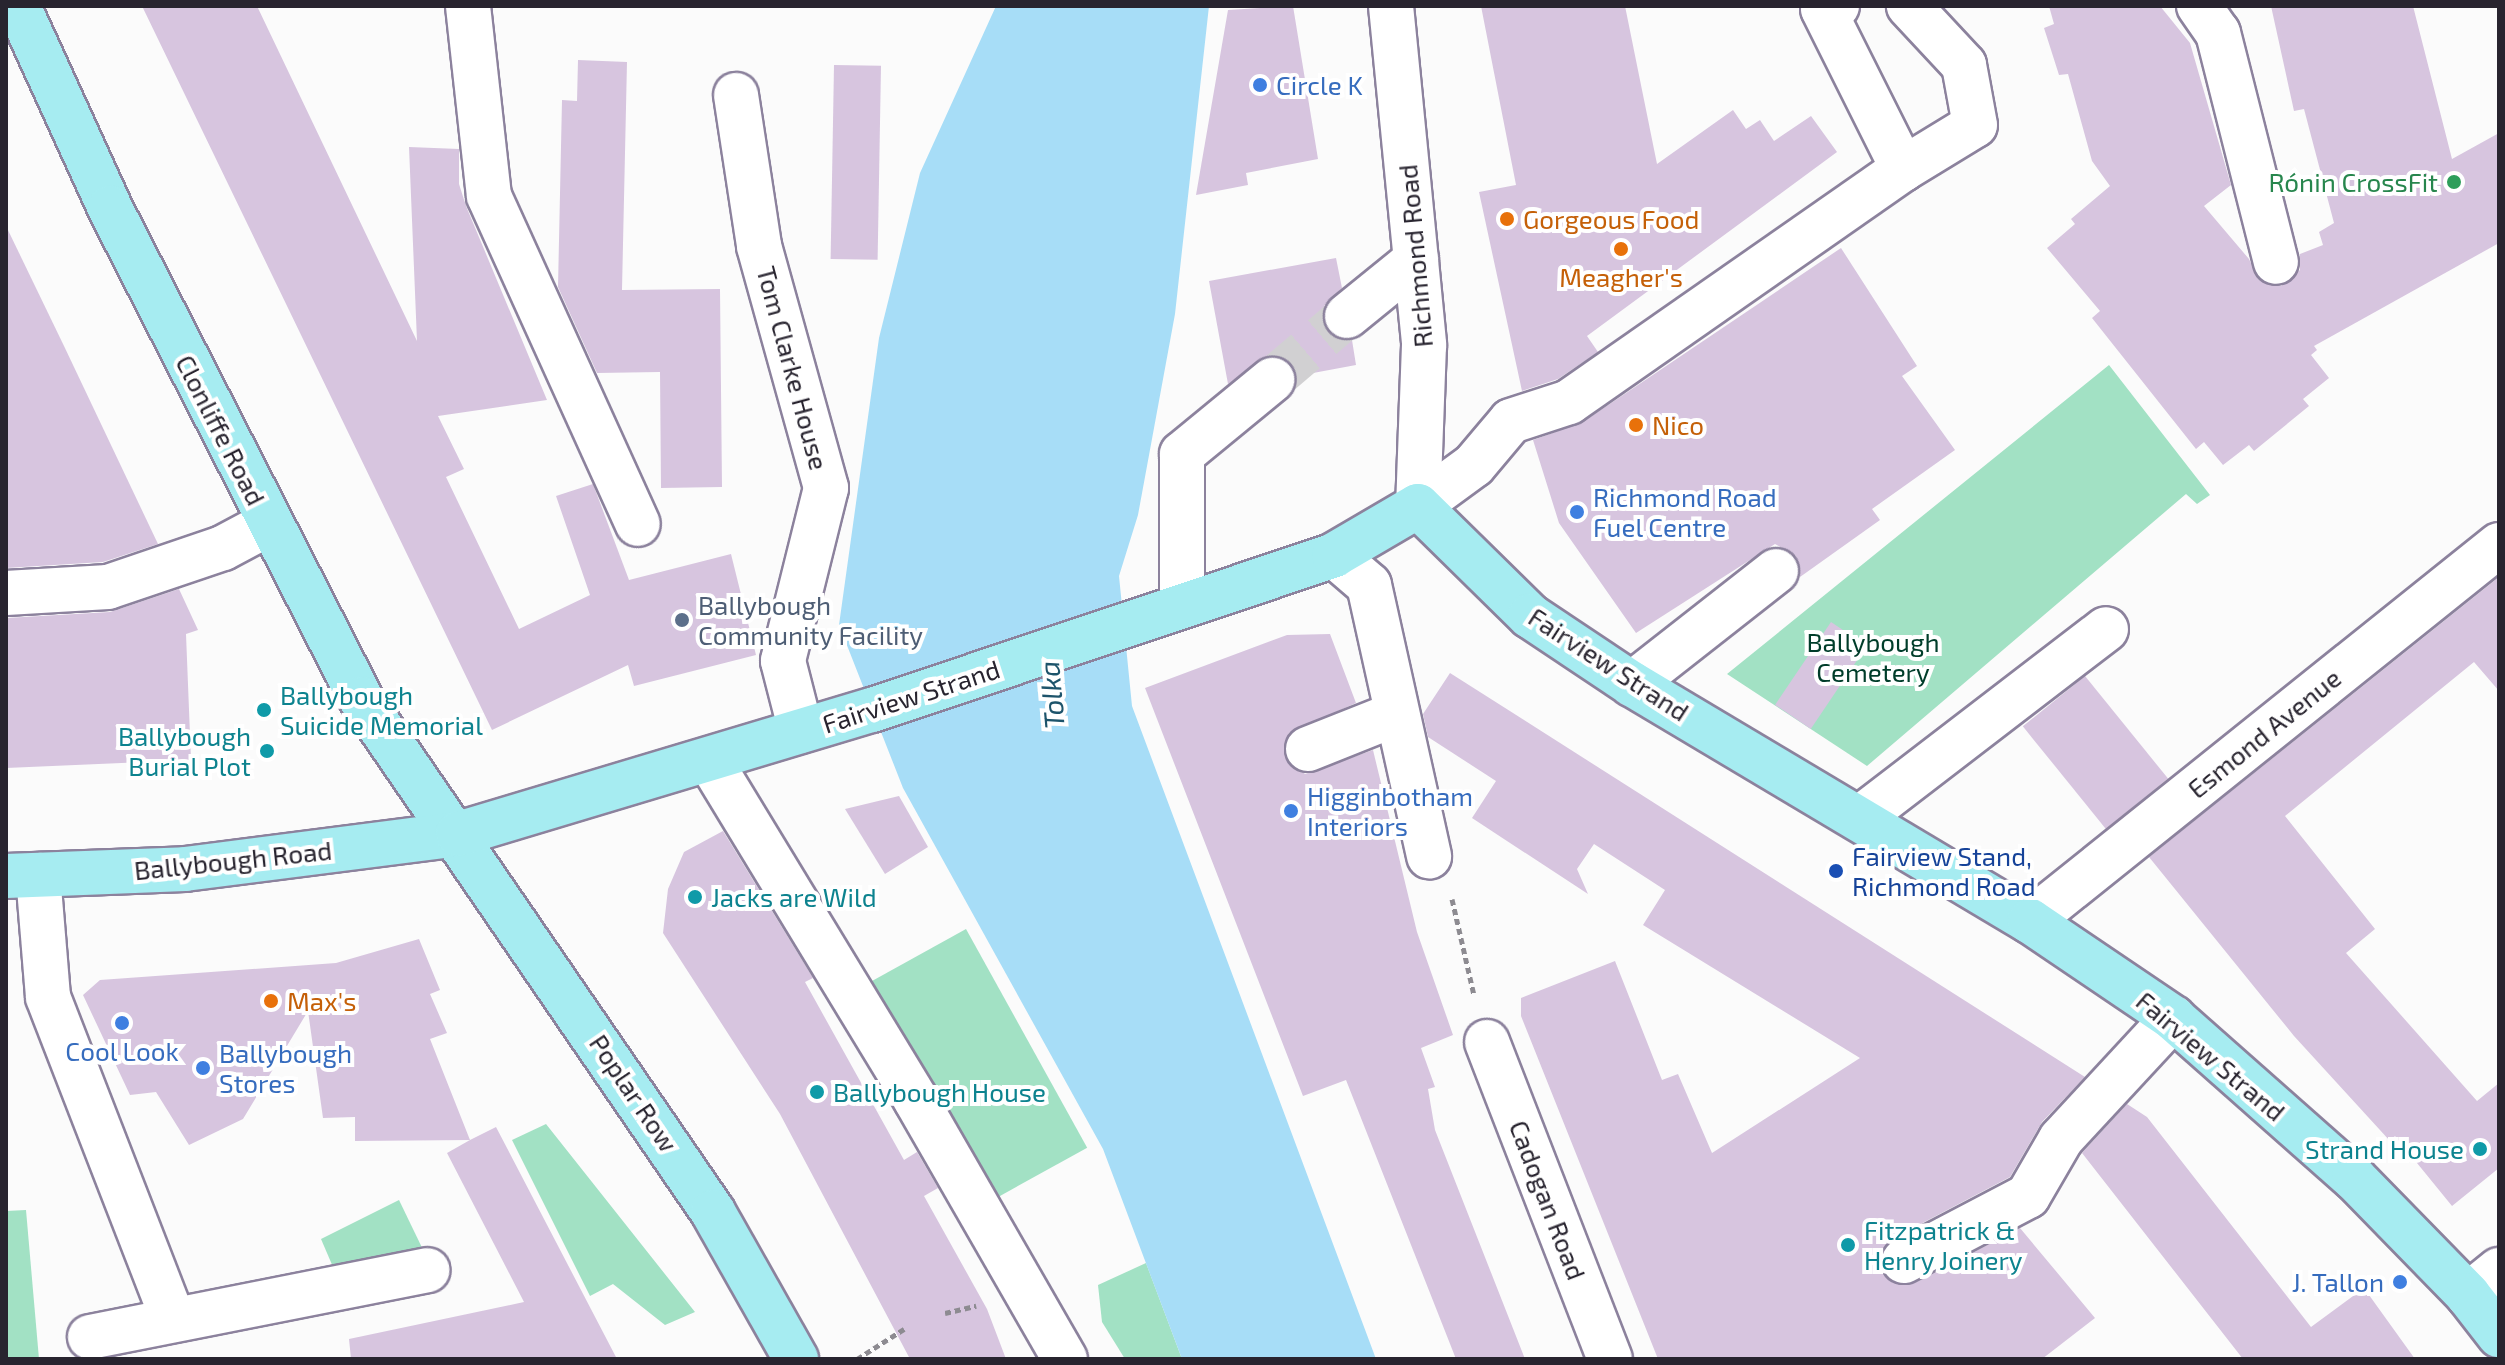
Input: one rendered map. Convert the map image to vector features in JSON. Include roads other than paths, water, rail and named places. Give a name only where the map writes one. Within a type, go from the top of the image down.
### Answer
[{"type":"main road","name":"Clonliffe Road","points":[[18,6],[110,208],[268,524],[361,699],[458,834]]},
{"type":"main road","name":"Fairview Strand","points":[[458,834],[872,710],[1334,555],[1418,506],[1530,616],[1632,684],[2030,921],[2173,1018],[2354,1178],[2483,1282],[2499,1335]]},
{"type":"main road","name":"Ballybough Road","points":[[22,875],[185,869],[458,834]]},
{"type":"main road","name":"Poplar Row","points":[[458,834],[713,1212],[796,1359]]},
{"type":"street","points":[[468,6],[489,196],[638,524]]},
{"type":"street","name":"Richmond Road","points":[[1391,6],[1416,260],[1425,402],[1418,506]]},
{"type":"street","points":[[1837,6],[1823,9],[1903,169]]},
{"type":"street","points":[[1418,506],[1474,465],[1511,421],[1569,402],[1903,169],[1975,125],[1964,65],[1909,6]]},
{"type":"street","points":[[2199,6],[2218,33],[2276,262]]},
{"type":"street","name":"Tom Clarke House","points":[[736,95],[759,246],[826,488],[783,661],[801,731]]},
{"type":"street","points":[[1347,316],[1416,260]]},
{"type":"street","points":[[1164,611],[1182,454],[1272,380]]},
{"type":"street","points":[[6,593],[108,587],[223,548],[268,524]]},
{"type":"street","name":"Esmond Avenue","points":[[2030,921],[2499,545]]},
{"type":"street","points":[[1334,555],[1369,585],[1429,856]]},
{"type":"street","points":[[1632,684],[1776,571]]},
{"type":"street","points":[[1860,818],[2106,629]]},
{"type":"street","points":[[1308,749],[1396,714]]},
{"type":"street","points":[[710,761],[939,1139],[1065,1359]]},
{"type":"street","points":[[22,875],[48,997],[173,1320]]},
{"type":"street","points":[[1904,1261],[2028,1196],[2061,1139],[2173,1018]]},
{"type":"street","name":"Cadogan Road","points":[[1487,1042],[1610,1359]]},
{"type":"street","points":[[90,1337],[427,1270]]},
{"type":"water","name":"Tolka","points":[[996,6],[1209,6],[1175,314],[1138,515],[1119,576],[1132,706],[1376,1359],[1182,1359],[1103,1149],[903,788],[839,625],[879,338],[920,173]]},
{"type":"tunnel","points":[[1272,380],[1347,316]]},
{"type":"place","name":"Circle K","points":[[1260,85]]},
{"type":"place","name":"Rónin CrossFit","points":[[2454,182]]},
{"type":"place","name":"Gorgeous Food","points":[[1507,219]]},
{"type":"place","name":"Meagher's","points":[[1621,249]]},
{"type":"place","name":"Nico","points":[[1636,425]]},
{"type":"place","name":"Richmond Road Fuel Centre","points":[[1577,512]]},
{"type":"place","name":"Ballybough Community Facility","points":[[682,620]]},
{"type":"place","name":"Ballybough Suicide Memorial","points":[[264,710]]},
{"type":"place","name":"Ballybough Burial Plot","points":[[267,751]]},
{"type":"place","name":"Higginbotham Interiors","points":[[1291,811]]},
{"type":"place","name":"Fairview Stand, Richmond Road","points":[[1836,871]]},
{"type":"place","name":"Jacks are Wild","points":[[695,897]]},
{"type":"place","name":"Max's","points":[[271,1001]]},
{"type":"place","name":"Cool Look","points":[[122,1023]]},
{"type":"place","name":"Ballybough Stores","points":[[203,1068]]},
{"type":"place","name":"Ballybough House","points":[[817,1092]]},
{"type":"place","name":"Strand House","points":[[2480,1149]]},
{"type":"place","name":"Fitzpatrick & Henry Joinery","points":[[1848,1245]]},
{"type":"place","name":"J. Tallon","points":[[2400,1282]]},
{"type":"park label","name":"Ballybough Cemetery","points":[[1873,657]]}]
